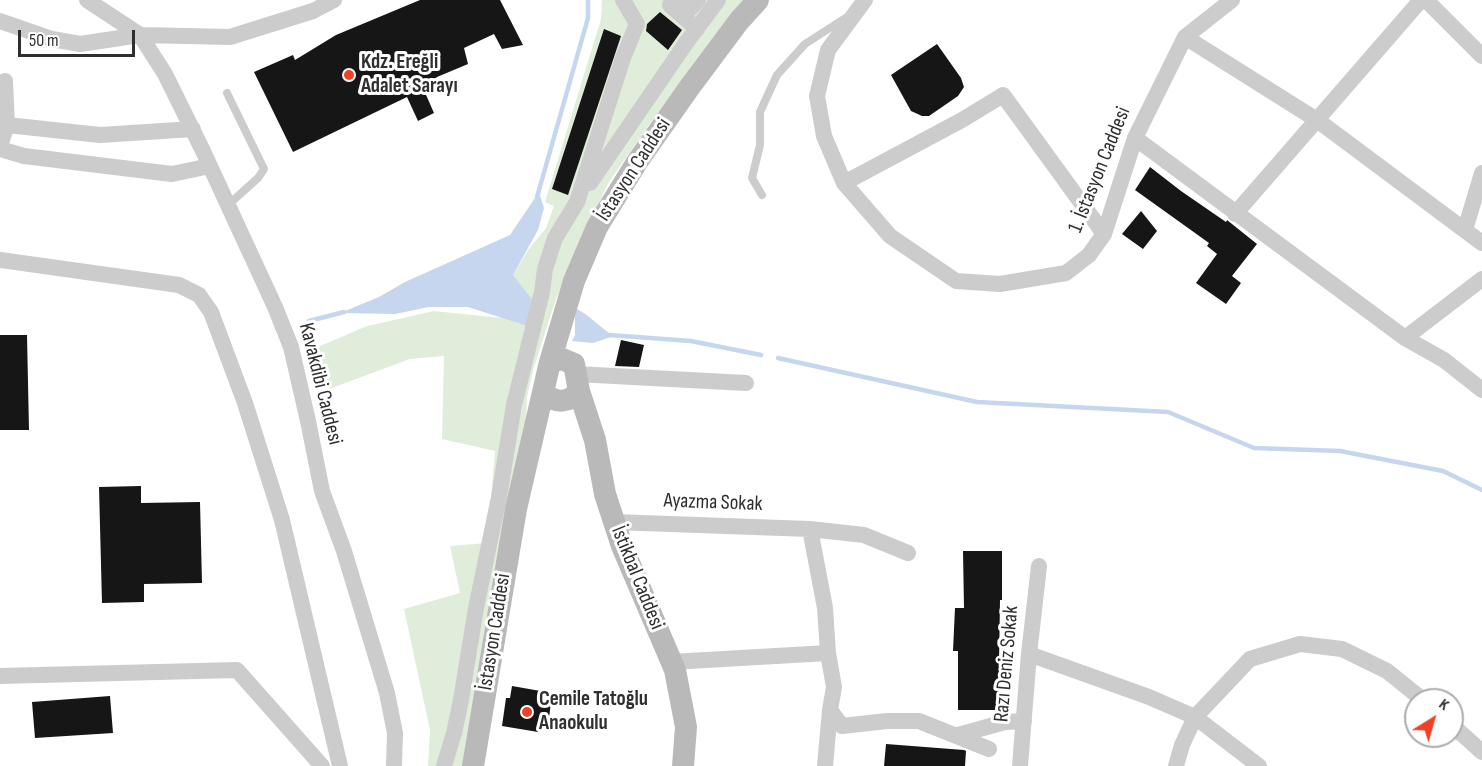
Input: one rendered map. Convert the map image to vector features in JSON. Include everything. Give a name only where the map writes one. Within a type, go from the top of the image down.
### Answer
[{"type":"main road","name":"İstasyon Caddesi","points":[[473,766],[516,509],[550,362],[574,282],[597,227],[636,162],[739,21],[758,0]]},
{"type":"main road","name":"İstikbal Caddesi","points":[[562,318],[595,440],[605,494],[622,546],[675,670],[686,727],[683,766]]},
{"type":"main road","points":[[544,393],[555,401],[569,400],[577,376],[562,359],[550,362]]},
{"type":"street","points":[[89,0],[140,35]]},
{"type":"street","points":[[0,21],[52,39],[80,44],[140,35],[230,37],[314,11],[334,0]]},
{"type":"street","points":[[572,212],[623,58],[637,24],[623,0]]},
{"type":"street","points":[[672,0],[670,5],[697,29]]},
{"type":"street","points":[[678,0],[690,9],[698,0]]},
{"type":"street","points":[[444,766],[459,711],[476,608],[499,497],[513,405],[543,292],[544,269],[555,238],[608,155],[718,0]]},
{"type":"street","name":"1. İstasyon Caddesi","points":[[863,4],[828,50],[817,96],[824,136],[844,183],[890,236],[956,281],[1000,284],[1066,273],[1089,255],[1104,234],[1135,138],[1185,37],[1232,0]]},
{"type":"street","points":[[1235,214],[1421,0]]},
{"type":"street","points":[[1426,0],[1482,56]]},
{"type":"street","name":"Kavakdibi Caddesi","points":[[140,35],[165,74],[193,129],[275,307],[291,347],[322,490],[344,551],[387,693],[395,733],[394,766]]},
{"type":"street","points":[[1185,37],[1317,120],[1482,243]]},
{"type":"street","points":[[6,81],[7,125],[0,148],[24,156],[172,174],[210,166]]},
{"type":"street","points":[[844,183],[962,120],[1003,95],[1104,234]]},
{"type":"street","points":[[7,125],[100,135],[193,129]]},
{"type":"street","points":[[1135,138],[1405,338],[1444,360],[1482,390]]},
{"type":"street","points":[[1465,230],[1482,173]]},
{"type":"street","points":[[0,260],[180,285],[199,295],[211,312],[245,403],[282,520],[340,766]]},
{"type":"street","points":[[1405,338],[1482,279]]},
{"type":"street","points":[[577,376],[746,383]]},
{"type":"street","name":"Ayazma Sokak","points":[[614,522],[810,529],[864,535],[908,554]]},
{"type":"street","points":[[810,529],[825,608],[828,653],[834,687],[825,766]]},
{"type":"street","name":"Razı Deniz Sokak","points":[[1020,766],[1039,566]]},
{"type":"street","points":[[1176,766],[1182,745],[1195,717],[1250,659],[1300,644],[1342,648],[1387,671],[1408,688]]},
{"type":"street","points":[[671,662],[828,653]]},
{"type":"street","points":[[1029,654],[1149,697],[1195,717],[1259,766]]},
{"type":"street","points":[[0,676],[237,670],[322,766]]},
{"type":"street","points":[[830,710],[843,726],[887,721],[919,721],[989,748]]},
{"type":"street","points":[[958,735],[1005,722],[1024,721]]},
{"type":"street","points":[[1464,736],[1482,752]]},
{"type":"lane","points":[[762,195],[752,178],[760,145],[760,112],[777,75],[805,44],[863,4]]},
{"type":"lane","points":[[227,93],[264,169],[228,205]]},
{"type":"green space","points":[[602,0],[745,0],[651,122],[609,182],[581,239],[556,299],[534,367],[527,397],[526,430],[467,766],[428,766],[430,730],[404,609],[460,593],[450,546],[487,543],[495,451],[442,439],[444,356],[410,359],[329,389],[318,347],[367,326],[434,311],[502,318],[527,326],[513,275],[528,250],[546,228],[554,206],[545,202],[601,19]]},
{"type":"water","points":[[539,192],[544,208],[538,230],[513,275],[534,302],[527,326],[468,307],[429,307],[395,314],[340,313],[510,235]]},
{"type":"water","points":[[575,308],[614,336],[593,343],[572,341],[575,335]]},
{"type":"building","name":"Kdz. Ereğli Adalet Sarayı","points":[[420,0],[500,0],[523,45],[502,49],[494,34],[464,48],[468,64],[437,77],[423,88],[434,113],[418,121],[407,97],[293,152],[254,72],[293,55],[295,60],[336,35]]},
{"type":"building","points":[[660,12],[682,30],[668,50],[646,31],[647,24]]},
{"type":"building","points":[[604,29],[621,36],[568,195],[552,189]]},
{"type":"building","points":[[937,44],[961,78],[964,87],[958,96],[929,116],[922,116],[911,111],[891,75]]},
{"type":"building","points":[[1150,167],[1226,222],[1227,220],[1257,244],[1232,276],[1241,283],[1226,304],[1196,283],[1217,254],[1207,246],[1209,243],[1135,190]]},
{"type":"building","points":[[1141,211],[1157,231],[1143,249],[1122,234]]},
{"type":"building","points":[[0,335],[27,335],[29,430],[0,430]]},
{"type":"building","points":[[621,340],[644,345],[639,367],[615,366]]},
{"type":"building","points":[[141,486],[141,503],[200,502],[202,583],[144,584],[144,602],[102,603],[99,487]]},
{"type":"building","points":[[963,551],[1002,551],[1000,710],[958,710],[958,651],[953,651],[955,608],[964,608]]},
{"type":"building","points":[[512,686],[552,693],[548,727],[539,728],[538,732],[502,726],[506,698],[510,698]]},
{"type":"building","points":[[110,696],[113,733],[35,738],[32,702]]},
{"type":"building","points":[[886,744],[964,750],[966,751],[965,766],[884,766]]},
{"type":"waterway","points":[[537,197],[588,18],[588,0]]},
{"type":"waterway","points":[[309,321],[344,312]]},
{"type":"waterway","points":[[609,335],[691,341],[761,355]]},
{"type":"waterway","points":[[778,358],[977,402],[1168,412],[1254,448],[1340,451],[1443,471],[1482,490]]},
{"type":"place","name":"Kdz. Ereğli Adalet Sarayı","points":[[349,75]]},
{"type":"place","name":"Cemile Tatoğlu Anaokulu","points":[[527,712]]}]
